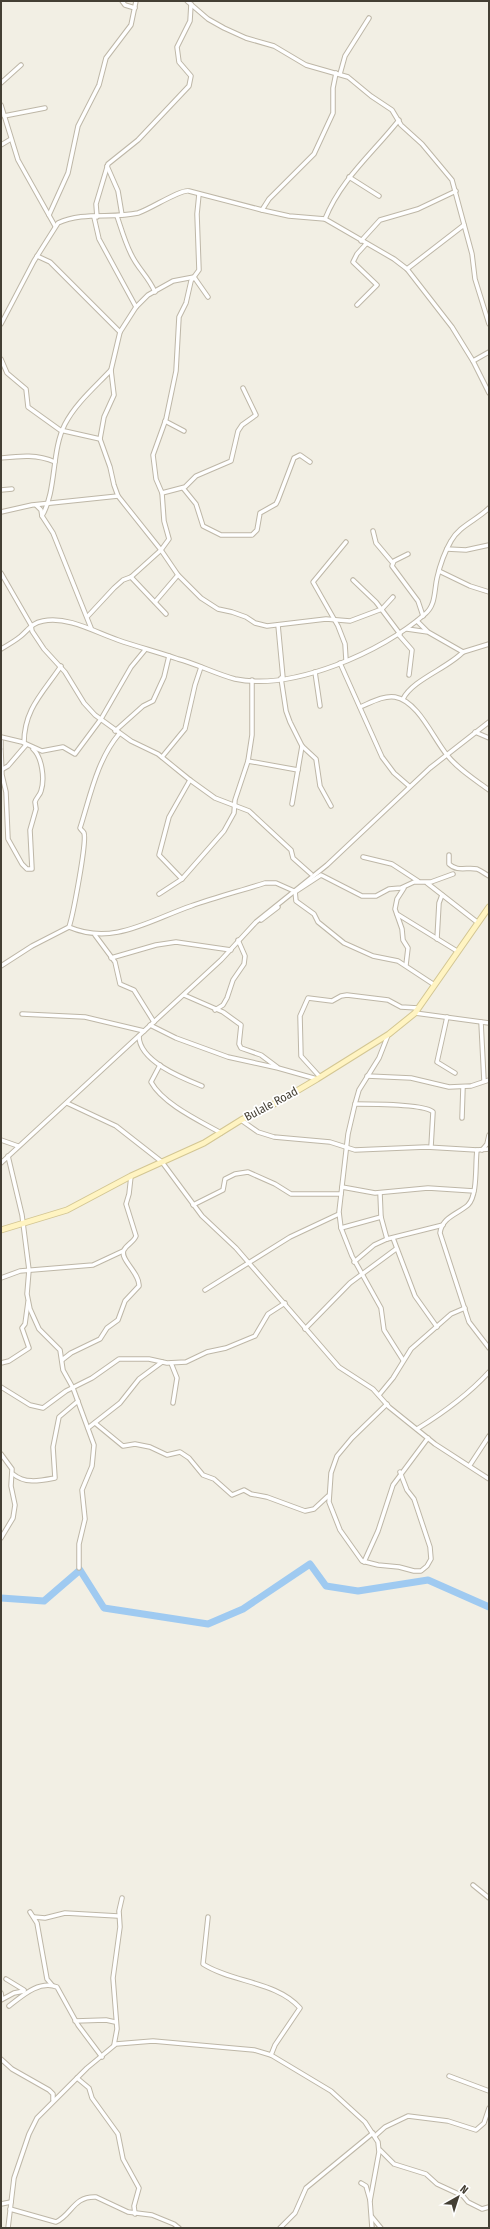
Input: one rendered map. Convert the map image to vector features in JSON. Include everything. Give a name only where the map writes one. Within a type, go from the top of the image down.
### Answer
[{"type":"street","points":[[122,1],[125,5],[135,8]]},
{"type":"street","points":[[49,215],[68,173],[76,131],[99,85],[104,62],[110,52],[132,25],[136,1]]},
{"type":"street","points":[[186,1],[215,24],[246,38],[274,46],[306,65],[348,77],[371,96],[388,106],[448,174],[456,191],[475,279],[489,324]]},
{"type":"street","points":[[136,307],[99,239],[96,204],[107,166],[110,161],[138,140],[189,86],[191,76],[179,62],[177,47],[190,21],[191,4]]},
{"type":"street","points":[[262,210],[269,199],[314,154],[333,113],[333,88],[345,56],[369,18]]},
{"type":"street","points":[[1,83],[21,65]]},
{"type":"street","points":[[1,105],[18,160],[55,226]]},
{"type":"street","points":[[4,116],[45,108]]},
{"type":"street","points":[[325,219],[338,193],[349,177],[399,120]]},
{"type":"street","points":[[1,145],[11,139]]},
{"type":"street","points":[[107,166],[118,191],[122,215]]},
{"type":"street","points":[[349,177],[379,196]]},
{"type":"street","points":[[1,324],[37,256],[55,226],[62,221],[87,216],[117,216],[138,213],[185,190],[288,216],[325,219],[394,259],[407,269],[452,327],[473,362],[489,393]]},
{"type":"street","points":[[361,241],[380,220],[413,211],[456,191]]},
{"type":"street","points":[[88,616],[114,588],[123,580],[131,577],[161,550],[169,539],[164,521],[162,493],[156,479],[153,455],[165,421],[176,371],[178,322],[186,303],[189,286],[200,266],[197,214],[199,194]]},
{"type":"street","points":[[117,216],[131,254],[138,266],[147,276],[154,292]]},
{"type":"street","points":[[407,269],[464,225]]},
{"type":"street","points":[[357,305],[377,285],[353,262],[356,254],[366,244]]},
{"type":"street","points":[[37,256],[50,262],[120,332]]},
{"type":"street","points":[[194,277],[173,281],[154,292],[136,307],[120,332],[111,370],[114,395],[104,417],[100,439],[110,466],[118,496],[161,550],[178,575],[201,598],[215,607],[246,617],[262,625],[278,625],[320,620],[350,621],[382,609],[393,597]]},
{"type":"street","points":[[194,277],[208,296]]},
{"type":"street","points":[[473,362],[489,352]]},
{"type":"street","points":[[1,359],[7,373],[26,389],[28,394],[26,400],[28,407],[63,431],[100,439]]},
{"type":"street","points":[[42,516],[49,504],[55,462],[65,424],[85,396],[111,370]]},
{"type":"street","points":[[162,493],[183,488],[193,478],[228,463],[232,459],[238,431],[242,425],[256,415],[243,388]]},
{"type":"street","points":[[165,421],[184,432]]},
{"type":"street","points":[[183,488],[196,504],[203,526],[221,535],[252,535],[257,530],[260,513],[276,504],[294,458],[300,455],[310,462]]},
{"type":"street","points":[[1,458],[30,456],[47,458],[55,462]]},
{"type":"street","points":[[1,490],[12,489]]},
{"type":"street","points":[[1,512],[36,505],[118,496]]},
{"type":"street","points":[[36,505],[41,510],[42,516],[53,533],[88,616],[91,628]]},
{"type":"street","points":[[1,649],[21,636],[31,625],[53,619],[91,628],[110,638],[235,678],[252,680],[282,678],[315,672],[370,650],[399,634],[423,616],[433,603],[439,571],[447,549],[460,530],[489,508]]},
{"type":"street","points":[[373,531],[378,545],[392,562],[394,569],[418,600],[423,616]]},
{"type":"street","points":[[346,542],[313,582],[314,588],[336,620],[345,644],[346,660]]},
{"type":"street","points":[[447,549],[466,550],[489,545]]},
{"type":"street","points":[[392,562],[408,554]]},
{"type":"street","points":[[439,571],[470,586],[489,592]]},
{"type":"street","points":[[1,573],[31,625],[32,631],[44,649],[61,666],[89,709],[119,734],[162,757],[215,798],[235,804],[249,811],[283,841],[292,852],[293,858],[311,874]]},
{"type":"street","points":[[155,602],[178,575]]},
{"type":"street","points":[[131,577],[166,614]]},
{"type":"street","points":[[352,580],[382,609],[412,650],[409,675]]},
{"type":"street","points":[[417,621],[428,632],[463,652]]},
{"type":"street","points":[[278,625],[286,711],[302,746],[316,759],[320,786],[332,806]]},
{"type":"street","points":[[406,629],[428,632]]},
{"type":"street","points":[[404,699],[410,690],[452,663],[463,652],[489,644]]},
{"type":"street","points":[[33,749],[46,752],[63,747],[74,754],[101,719],[131,667],[145,650]]},
{"type":"street","points":[[115,731],[143,706],[153,701],[164,677],[169,656]]},
{"type":"street","points":[[340,663],[373,740],[387,765],[409,786]]},
{"type":"street","points":[[2,770],[8,766],[25,744],[24,725],[30,711],[61,666]]},
{"type":"street","points":[[162,757],[185,729],[195,685],[201,667]]},
{"type":"street","points":[[315,672],[320,706]]},
{"type":"street","points":[[159,894],[182,879],[224,831],[234,813],[235,804],[248,761],[254,718],[252,680]]},
{"type":"street","points":[[360,707],[390,696],[404,699],[413,707],[446,755],[466,774],[489,790]]},
{"type":"street","points":[[1,1163],[184,995],[231,950],[238,940],[256,922],[348,847],[409,786],[489,722]]},
{"type":"street","points":[[475,732],[489,738]]},
{"type":"street","points":[[69,928],[75,907],[81,861],[84,833],[80,828],[100,767],[110,745],[119,734]]},
{"type":"street","points":[[1,737],[25,744],[39,755],[42,786],[41,791],[35,800],[36,809],[30,830],[32,870],[27,869],[22,864],[8,839],[6,792],[2,770],[1,741]]},
{"type":"street","points":[[292,804],[302,746]]},
{"type":"street","points":[[248,761],[298,770]]},
{"type":"street","points":[[182,879],[159,855],[171,814],[190,780]]},
{"type":"street","points":[[449,855],[449,864],[451,866],[460,869],[477,869],[489,876]]},
{"type":"street","points":[[363,858],[392,864],[418,881],[427,883],[477,922]]},
{"type":"street","points":[[427,883],[453,874]]},
{"type":"street","points":[[294,891],[321,875],[362,896],[376,896],[389,889],[404,887],[418,881]]},
{"type":"street","points":[[1,966],[32,946],[69,928],[95,935],[110,934],[127,930],[191,906],[265,883],[276,883],[294,891]]},
{"type":"street","points":[[404,887],[397,900],[396,912],[402,929],[403,940],[407,948],[406,965]]},
{"type":"street","points":[[294,891],[296,901],[314,914],[318,922],[344,943],[373,956],[406,965],[433,984]]},
{"type":"street","points":[[437,939],[439,904],[442,895]]},
{"type":"street","name":"Bulale Road","points":[[1,1230],[22,1222],[67,1210],[131,1176],[222,1133],[241,1120],[278,1102],[389,1034],[418,1008],[433,984],[489,906]]},
{"type":"street","points":[[396,912],[457,952]]},
{"type":"street","points":[[95,935],[118,970],[120,984],[134,990],[154,1022]]},
{"type":"street","points":[[215,1010],[223,1005],[233,980],[244,964],[245,956],[238,940]]},
{"type":"street","points":[[111,958],[156,945],[176,942],[231,950]]},
{"type":"street","points":[[184,995],[215,1010],[225,1013],[241,1025],[239,1044],[242,1050],[261,1055],[278,1068]]},
{"type":"street","points":[[318,1078],[304,1061],[301,1054],[300,1016],[308,998],[334,1001],[341,996],[347,995],[388,1000],[401,1007],[418,1008]]},
{"type":"street","points":[[414,1013],[489,1022]]},
{"type":"street","points":[[22,1014],[85,1017],[144,1031]]},
{"type":"street","points":[[447,1017],[437,1062],[455,1073]]},
{"type":"street","points":[[481,1022],[484,1081]]},
{"type":"street","points":[[150,1025],[176,1038],[228,1057],[318,1078]]},
{"type":"street","points":[[389,1034],[380,1058],[359,1090],[355,1104],[347,1146],[339,1214],[341,1228],[354,1262],[362,1272],[372,1295],[381,1308],[384,1330],[403,1360]]},
{"type":"street","points":[[139,1036],[141,1047],[160,1065],[202,1086]]},
{"type":"street","points":[[160,1065],[151,1082],[158,1092],[186,1113],[222,1133]]},
{"type":"street","points":[[368,1076],[412,1078],[446,1087],[463,1087],[489,1080]]},
{"type":"street","points":[[462,1118],[463,1087]]},
{"type":"street","points":[[67,1103],[123,1130],[141,1147],[162,1162],[205,1220],[249,1262],[285,1302],[305,1329],[339,1367],[380,1395],[387,1404],[428,1438],[489,1479]]},
{"type":"street","points":[[355,1104],[404,1107],[416,1106],[431,1110],[433,1134],[431,1147]]},
{"type":"street","points":[[241,1120],[258,1132],[274,1137],[307,1139],[347,1146],[355,1150],[431,1147],[477,1150],[489,1149]]},
{"type":"street","points":[[482,1150],[487,1144],[489,1136]]},
{"type":"street","points":[[1,1140],[18,1146]]},
{"type":"street","points":[[477,1150],[474,1191],[468,1205],[449,1218],[440,1230],[470,1325],[489,1348]]},
{"type":"street","points":[[1,1363],[9,1361],[29,1348],[28,1342],[22,1330],[28,1301],[29,1270],[22,1222],[8,1156]]},
{"type":"street","points":[[193,1205],[223,1190],[225,1179],[244,1172],[252,1172],[291,1194],[341,1194]]},
{"type":"street","points":[[1,1278],[20,1271],[90,1265],[107,1260],[123,1252],[136,1237],[126,1204],[131,1176]]},
{"type":"street","points":[[342,1187],[380,1193],[428,1188],[474,1191]]},
{"type":"street","points":[[380,1193],[381,1217],[387,1239]]},
{"type":"street","points":[[205,1290],[290,1236],[339,1214]]},
{"type":"street","points":[[341,1228],[381,1217]]},
{"type":"street","points":[[354,1262],[374,1245],[387,1239],[443,1225]]},
{"type":"street","points":[[392,1238],[415,1296],[437,1327]]},
{"type":"street","points":[[305,1329],[331,1300],[362,1272],[396,1249]]},
{"type":"street","points":[[62,1360],[71,1353],[100,1339],[107,1328],[118,1320],[125,1301],[138,1287],[138,1276],[127,1263],[123,1252]]},
{"type":"street","points":[[28,1301],[37,1324],[60,1350],[63,1370],[78,1401],[88,1428],[94,1453],[89,1476],[82,1490],[85,1519],[79,1544],[79,1568]]},
{"type":"street","points":[[1,1387],[30,1405],[41,1408],[61,1394],[92,1378],[119,1359],[149,1359],[171,1363],[186,1362],[207,1352],[226,1348],[255,1336],[268,1314],[285,1302]]},
{"type":"street","points":[[380,1395],[395,1375],[411,1349],[451,1314],[465,1308]]},
{"type":"street","points":[[88,1428],[120,1403],[139,1379],[162,1362]]},
{"type":"street","points":[[171,1363],[177,1378],[173,1403]]},
{"type":"street","points":[[417,1429],[454,1405],[489,1372]]},
{"type":"street","points":[[13,1474],[24,1481],[55,1478],[53,1448],[60,1416],[78,1401]]},
{"type":"street","points":[[387,1404],[352,1438],[337,1456],[331,1473],[328,1496],[332,1513],[340,1530],[364,1562],[418,1571],[425,1569],[431,1559],[425,1528],[417,1512],[414,1499],[406,1489],[400,1472]]},
{"type":"street","points":[[95,1423],[123,1446],[135,1444],[150,1447],[167,1455],[178,1451],[188,1457],[203,1475],[214,1480],[232,1495],[244,1490],[250,1494],[274,1499],[305,1511],[314,1509],[328,1496]]},
{"type":"street","points":[[470,1465],[489,1436]]},
{"type":"street","points":[[364,1562],[378,1531],[390,1491],[400,1472],[428,1438]]},
{"type":"street","points":[[1,1454],[10,1466],[13,1474],[11,1486],[15,1505],[14,1515],[1,1538]]},
{"type":"street","points":[[473,1885],[489,1898]]},
{"type":"street","points":[[114,2046],[116,2035],[113,1981],[120,1927],[118,1916],[122,1898]]},
{"type":"street","points":[[30,1912],[37,1923],[47,1979],[52,1985],[60,1990],[75,2021],[102,2057]]},
{"type":"street","points":[[34,1917],[41,1919],[65,1913],[118,1916]]},
{"type":"street","points":[[208,1917],[203,1964],[272,1990],[291,2000],[300,2008],[275,2044],[271,2055]]},
{"type":"street","points":[[6,1978],[13,1985],[25,1991]]},
{"type":"street","points":[[1,1994],[3,1999],[25,1991],[52,1985]]},
{"type":"street","points":[[9,2006],[25,1991]]},
{"type":"street","points":[[75,2021],[106,2020],[115,2022]]},
{"type":"street","points":[[8,2228],[14,2178],[29,2134],[36,2120],[52,2101],[77,2078],[114,2046],[121,2042],[169,2042],[248,2048],[271,2055],[328,2089],[365,2122],[374,2134],[379,2149],[394,2164],[426,2174],[437,2184],[462,2196],[468,2202],[482,2209],[489,2208]]},
{"type":"street","points":[[1,2059],[12,2069],[49,2090],[53,2094],[52,2101]]},
{"type":"street","points":[[449,2076],[489,2091]]},
{"type":"street","points":[[77,2078],[89,2088],[92,2098],[120,2137],[123,2159],[139,2188],[134,2206],[135,2214]]},
{"type":"street","points":[[280,2228],[295,2213],[306,2188],[385,2127],[408,2116],[448,2121],[476,2130],[484,2123],[489,2109]]},
{"type":"street","points":[[370,2201],[379,2149]]},
{"type":"street","points":[[361,2183],[367,2187],[370,2201],[372,2228]]},
{"type":"street","points":[[10,2210],[56,2222],[63,2218],[75,2203],[93,2197],[100,2198],[118,2208],[135,2214],[152,2215],[172,2223],[179,2228]]},
{"type":"street","points":[[1,2204],[11,2202]]},
{"type":"street","points":[[371,2216],[381,2228]]},
{"type":"waterway","points":[[1,1598],[44,1601],[80,1570],[104,1608],[208,1624],[243,1609],[310,1564],[326,1586],[358,1591],[428,1580],[489,1607]]}]
